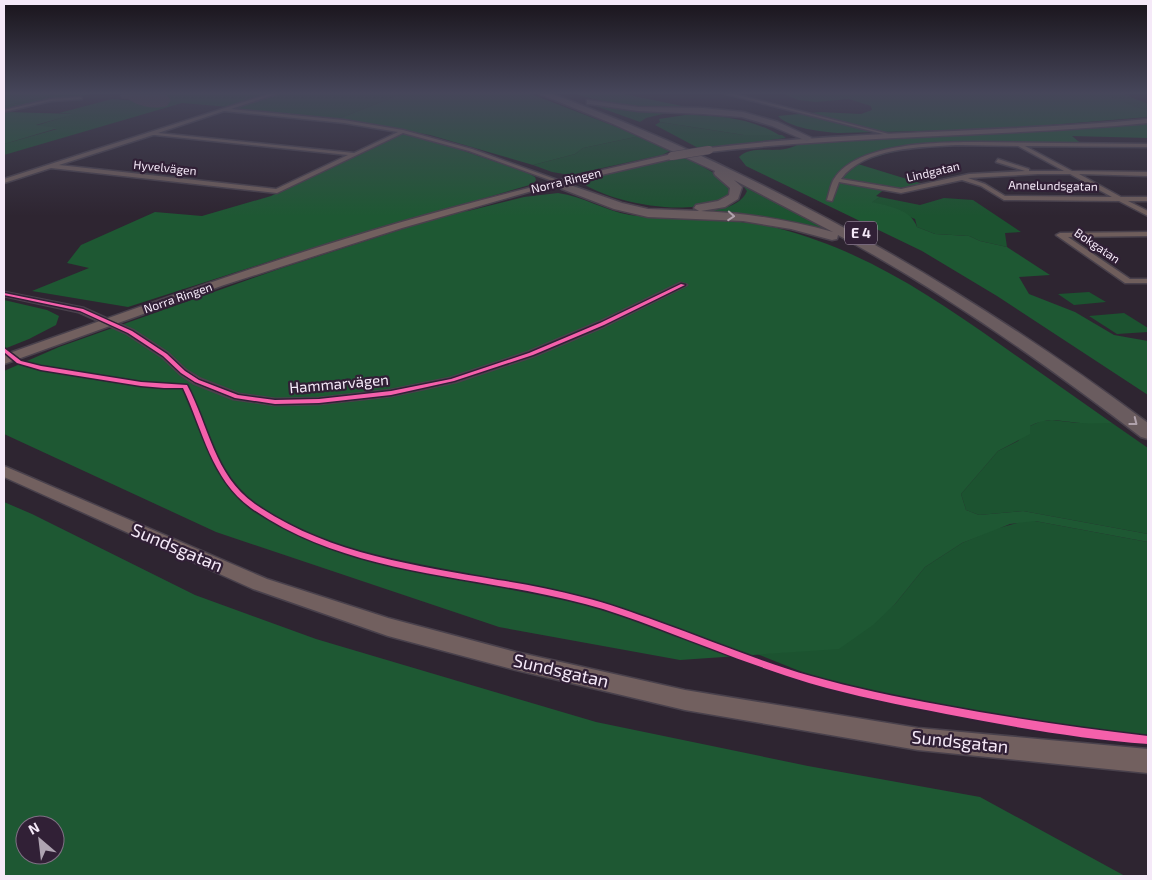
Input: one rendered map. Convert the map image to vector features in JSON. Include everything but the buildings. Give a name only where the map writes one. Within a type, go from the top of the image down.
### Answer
[{"type":"highway","name":"E 4","points":[[639,133],[695,158],[855,238],[951,294],[1065,371],[1148,433]]},
{"type":"highway","name":"E 4","points":[[651,133],[685,147],[835,219],[926,268],[1003,315],[1132,404]]},
{"type":"highway","name":"E 4","points":[[665,133],[685,147]]},
{"type":"highway","name":"E 4","points":[[785,133],[797,139]]},
{"type":"highway","points":[[796,133],[807,138]]},
{"type":"highway","name":"E 4","points":[[560,182],[581,182],[633,206],[669,210],[713,206],[734,197],[736,187],[695,158]]},
{"type":"highway","name":"E 4","points":[[560,182],[566,187],[618,206],[648,213],[742,217],[815,231],[877,255],[951,294]]},
{"type":"main road","name":"Norra Ringen","points":[[581,182],[672,156],[709,150],[807,138],[936,133]]},
{"type":"main road","name":"Norra Ringen","points":[[5,360],[109,322],[338,245],[442,213],[560,182]]},
{"type":"main road","name":"Sundsgatan","points":[[4,470],[260,584],[388,627],[516,661],[686,700],[918,739],[1148,761]]},
{"type":"street","points":[[4,182],[150,134],[355,154],[400,133]]},
{"type":"street","points":[[407,133],[454,144],[560,182]]},
{"type":"street","points":[[1018,144],[1148,214]]},
{"type":"street","points":[[830,200],[836,180],[845,170],[858,161],[897,150],[950,145],[1148,145]]},
{"type":"street","name":"Hyvelvägen","points":[[50,166],[277,191],[355,154]]},
{"type":"street","name":"Lindgatan","points":[[998,161],[1036,172]]},
{"type":"street","name":"Lindgatan","points":[[836,180],[901,191],[969,176],[1036,172],[1148,174]]},
{"type":"street","name":"Annelundsgatan","points":[[961,178],[983,185],[1004,198],[1148,199]]},
{"type":"street","name":"Bokgatan","points":[[1148,234],[1060,235],[1128,281],[1148,281]]},
{"type":"street","name":"Hammarvägen","points":[[4,294],[81,310],[130,332],[197,381],[237,397],[275,402],[320,401],[390,393],[452,380],[532,354],[602,324],[683,285]]},
{"type":"green space","points":[[4,133],[41,133],[4,144]]},
{"type":"green space","points":[[43,133],[79,133],[4,155],[4,144]]},
{"type":"green space","points":[[419,133],[632,133],[640,136],[583,148],[575,154],[533,165]]},
{"type":"green space","points":[[670,133],[782,135],[786,138],[700,149]]},
{"type":"green space","points":[[732,133],[775,133],[779,135]]},
{"type":"green space","points":[[986,133],[1148,133],[1148,138],[1072,136],[1084,146],[968,144],[909,149],[882,155],[858,164],[923,184],[904,189],[886,188],[876,196],[880,197],[872,202],[904,212],[910,216],[917,227],[935,234],[969,236],[980,241],[1007,247],[1050,275],[1019,277],[1029,294],[1075,312],[1114,335],[1148,341],[1148,395],[997,296],[922,251],[746,166],[739,157],[753,151],[786,149],[794,147],[801,142]]},
{"type":"green space","points":[[408,134],[435,141],[528,173],[535,177],[536,180],[533,184],[280,258],[128,307],[32,291],[89,268],[67,263],[81,245],[155,212],[202,216],[271,196],[396,135]]},
{"type":"green space","points":[[640,136],[670,151],[662,155],[570,175],[552,172],[533,165],[575,154],[583,148]]},
{"type":"green space","points":[[684,156],[719,176],[732,189],[720,199],[703,205],[682,208],[635,203],[595,190],[581,182],[590,176]]},
{"type":"green space","points":[[743,186],[844,238],[818,229],[688,212],[721,209],[737,203],[747,191]]},
{"type":"green space","points":[[558,193],[630,215],[722,220],[777,228],[808,237],[838,249],[895,276],[975,327],[1112,423],[1049,420],[1030,426],[1030,434],[998,451],[961,494],[966,510],[979,515],[1023,511],[1148,534],[1148,542],[1035,521],[1010,524],[962,543],[925,567],[895,604],[873,625],[839,649],[680,660],[499,627],[216,532],[4,434],[4,371],[59,347],[276,270],[455,212],[468,211],[524,197]]},
{"type":"green space","points":[[880,197],[920,205],[944,198],[973,200],[1021,232],[1005,233],[1007,247],[980,241],[969,236],[935,234],[917,227],[915,219],[871,202]]},
{"type":"green space","points":[[1089,292],[1106,302],[1074,305],[1058,294]]},
{"type":"green space","points":[[4,300],[47,310],[59,316],[56,325],[4,349]]},
{"type":"green space","points":[[1124,313],[1148,328],[1148,332],[1117,334],[1089,316]]},
{"type":"green space","points":[[1052,420],[1078,423],[1112,423],[1148,448],[1148,534],[1023,511],[979,515],[966,510],[961,494],[998,451],[1018,441],[1030,426],[1041,421]]},
{"type":"green space","points":[[4,502],[195,595],[316,639],[596,722],[808,766],[980,797],[1125,876],[4,876]]},
{"type":"green space","points":[[1024,521],[1035,521],[1148,542],[1148,736],[1010,722],[847,690],[757,654],[839,648],[895,604],[925,567],[962,543],[995,529]]},
{"type":"cycle path","points":[[4,294],[81,310],[130,332],[165,355],[183,372],[197,381],[237,397],[275,402],[319,401],[391,393],[452,380],[531,354],[602,324],[683,285]]},
{"type":"cycle path","points":[[4,350],[19,362],[41,368],[141,384],[185,386],[217,464],[237,492],[252,505],[290,528],[329,546],[413,568],[543,591],[586,601],[642,619],[753,661],[856,691],[919,705],[1015,722],[1148,740]]}]
